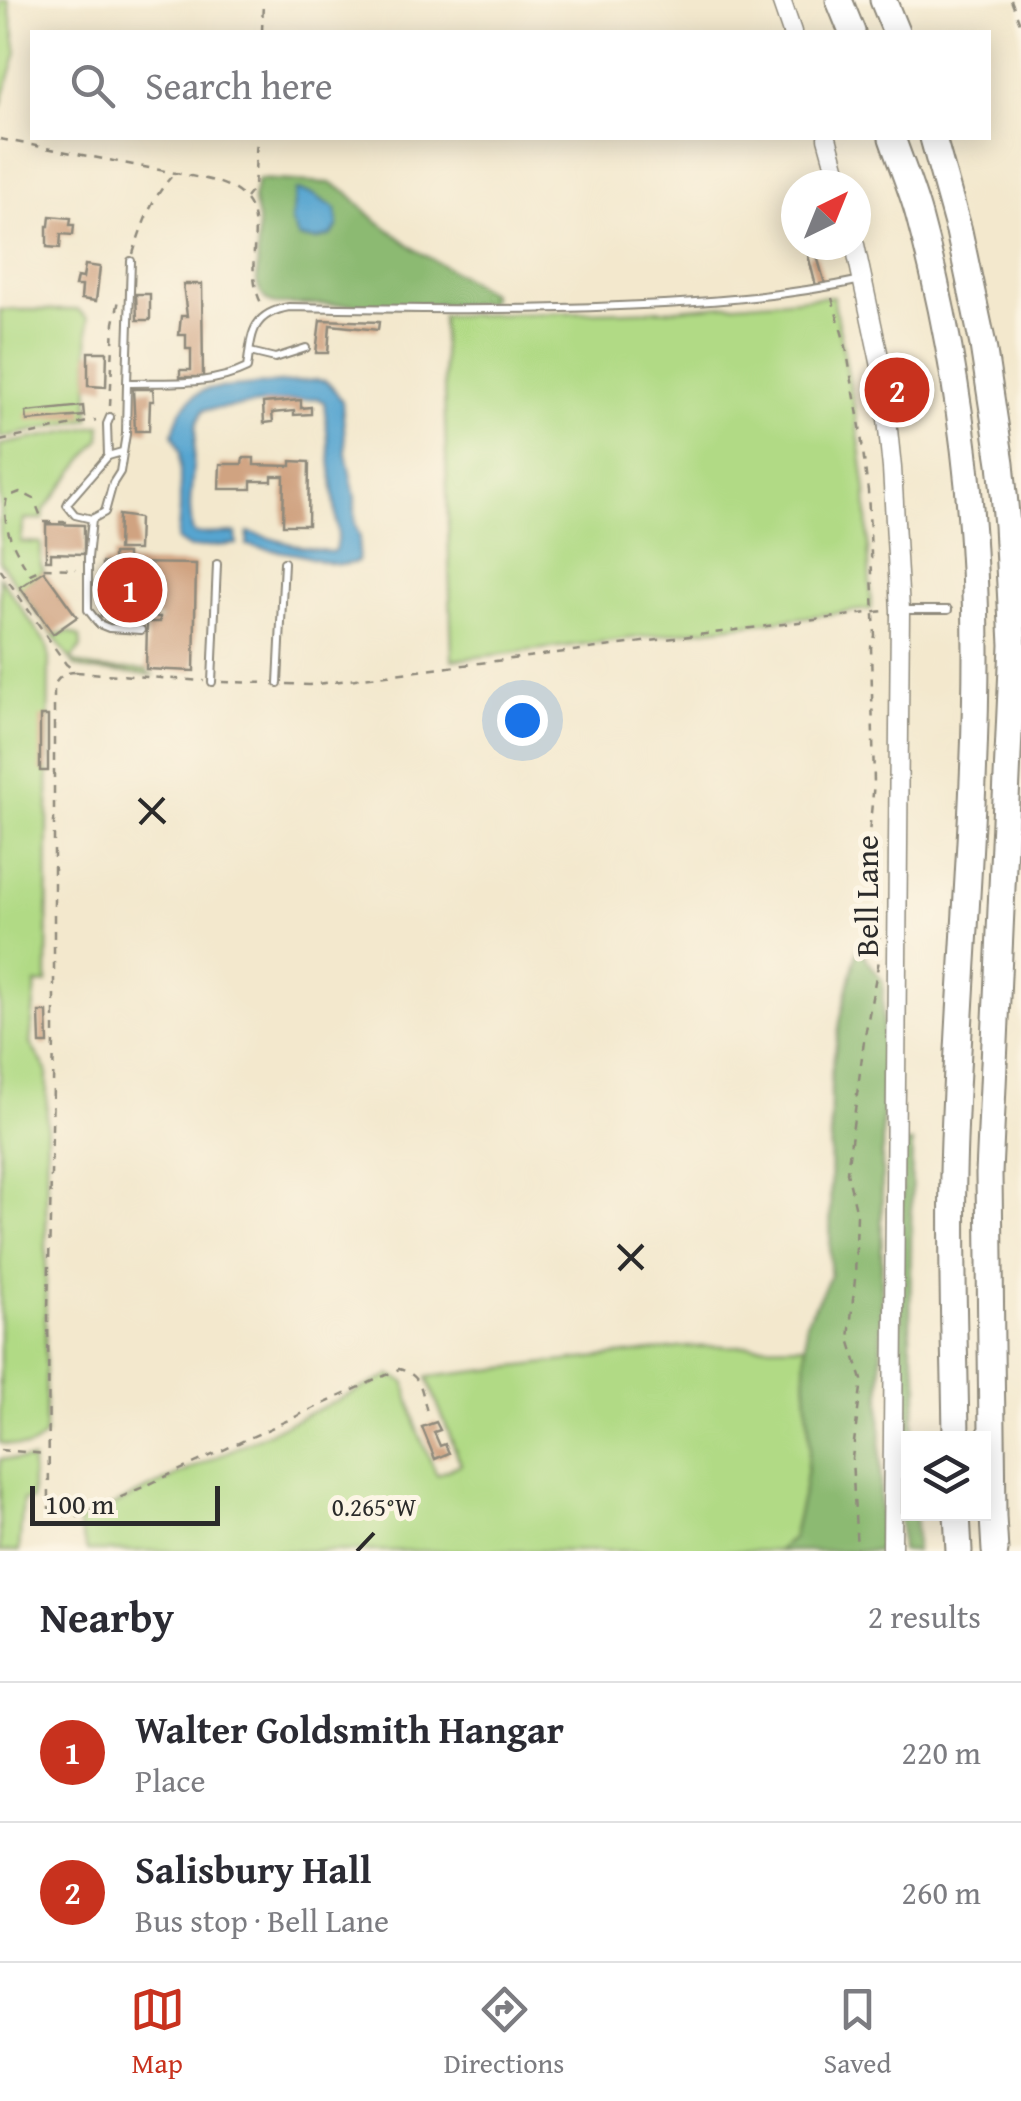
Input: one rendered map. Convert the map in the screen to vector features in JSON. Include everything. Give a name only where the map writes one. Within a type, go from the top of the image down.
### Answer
[{"type":"highway","points":[[839,0],[851,30]]},
{"type":"highway","points":[[883,0],[895,30]]},
{"type":"highway","points":[[893,140],[918,215],[945,332],[970,519],[976,650],[971,839],[953,1174],[956,1431]]},
{"type":"highway","points":[[934,140],[959,231],[983,345],[1000,463],[1013,645],[989,1174],[995,1551]]},
{"type":"highway","points":[[957,1521],[959,1551]]},
{"type":"main road","points":[[781,0],[791,30]]},
{"type":"main road","points":[[828,140],[836,170]]},
{"type":"main road","name":"Bell Lane","points":[[859,260],[882,372],[900,610],[892,1551]]},
{"type":"lane","points":[[122,452],[108,456],[67,505],[75,516],[92,519],[105,512],[112,483],[120,472],[126,434],[131,260]]},
{"type":"lane","points":[[126,384],[217,380],[247,368],[255,327],[267,313],[288,307],[508,309],[666,304],[752,298],[864,279]]},
{"type":"lane","points":[[250,352],[275,358],[306,348]]},
{"type":"lane","points":[[108,456],[110,417]]},
{"type":"lane","points":[[92,519],[88,610],[98,624],[140,630]]},
{"type":"lane","points":[[278,683],[284,562]]},
{"type":"lane","points":[[212,682],[217,564]]},
{"type":"lane","points":[[900,610],[948,610]]},
{"type":"path","points":[[262,30],[263,0]]},
{"type":"path","points":[[1011,0],[1021,26]]},
{"type":"path","points":[[0,139],[225,184],[246,198],[252,210],[254,287],[267,313]]},
{"type":"path","points":[[246,198],[254,188],[257,140]]},
{"type":"path","points":[[831,287],[860,427],[868,491],[875,636],[871,646],[874,783],[865,874],[874,893],[880,924],[879,960],[847,1172],[857,1214],[849,1339],[862,1380],[852,1458],[857,1551]]},
{"type":"path","points":[[0,441],[110,417]]},
{"type":"path","points":[[52,522],[43,522],[34,499],[20,492],[7,497],[1,520],[31,576],[44,568],[88,570]]},
{"type":"path","points":[[0,570],[66,664],[76,672]]},
{"type":"path","points":[[428,1412],[418,1379],[399,1369],[78,1516],[60,1516],[49,1508],[54,686],[66,672],[310,684],[873,612]]},
{"type":"path","points":[[0,1450],[49,1454]]},
{"type":"green space","points":[[0,0],[8,0],[17,52],[0,108]]},
{"type":"green space","points":[[258,179],[330,183],[347,192],[416,250],[490,293],[490,302],[271,303],[257,283],[258,220],[253,198]]},
{"type":"green space","points":[[833,296],[866,491],[871,609],[452,660],[442,316],[666,310]]},
{"type":"green space","points":[[0,310],[78,310],[88,318],[89,419],[0,438]]},
{"type":"green space","points":[[101,425],[100,439],[44,510],[43,519],[24,519],[21,542],[41,543],[44,570],[20,588],[53,635],[70,632],[80,637],[81,647],[71,659],[96,668],[147,670],[155,675],[75,666],[0,562],[0,445]]},
{"type":"green space","points":[[0,577],[47,645],[49,654],[47,983],[36,984],[30,1044],[47,1070],[45,1435],[25,1447],[0,1443]]},
{"type":"green space","points":[[858,946],[883,982],[880,1551],[777,1551],[792,1539],[810,1445],[806,1322],[830,1277],[831,1073]]},
{"type":"green space","points":[[903,1143],[912,1143],[910,1341],[919,1386],[914,1431],[901,1431],[901,1521],[916,1521],[916,1551],[901,1551],[899,1474]]},
{"type":"green space","points":[[806,1345],[810,1445],[804,1488],[792,1539],[777,1551],[87,1551],[78,1522],[391,1375],[405,1382],[417,1430],[437,1475],[461,1464],[427,1377],[686,1347]]},
{"type":"green space","points":[[0,1459],[32,1460],[32,1500],[23,1500],[19,1551],[0,1551]]},
{"type":"water","points":[[296,190],[313,194],[336,209],[338,226],[332,235],[316,240],[299,238],[291,221]]},
{"type":"water","points":[[316,380],[331,385],[342,401],[355,524],[360,538],[358,561],[335,564],[247,545],[248,532],[302,547],[335,550],[338,535],[324,402],[317,398],[203,410],[196,425],[192,530],[195,534],[236,533],[237,544],[190,548],[177,540],[180,452],[173,434],[189,401],[207,389]]},
{"type":"building","points":[[50,216],[71,218],[70,225],[74,225],[73,235],[61,234],[60,248],[47,247]]},
{"type":"building","points":[[809,260],[818,260],[825,284],[816,286]]},
{"type":"building","points":[[85,265],[100,267],[96,301],[81,299],[82,286],[75,286],[77,277],[83,278]]},
{"type":"building","points":[[183,284],[202,284],[203,377],[180,377],[180,370],[191,370],[191,349],[186,349],[186,335],[179,335],[181,316],[187,316]]},
{"type":"building","points":[[136,294],[150,294],[150,320],[137,320]]},
{"type":"building","points":[[320,320],[379,322],[378,330],[330,325],[328,353],[316,353]]},
{"type":"building","points":[[88,352],[107,352],[106,387],[88,386]]},
{"type":"building","points":[[133,389],[153,389],[149,431],[135,431]]},
{"type":"building","points":[[301,400],[301,408],[311,407],[311,414],[272,413],[273,422],[264,423],[263,403]]},
{"type":"building","points":[[83,406],[84,416],[27,421],[26,412]]},
{"type":"building","points":[[243,458],[254,458],[254,465],[291,466],[291,461],[309,462],[308,525],[283,525],[284,476],[272,476],[272,481],[251,481],[251,489],[219,489],[220,464],[242,464]]},
{"type":"building","points":[[119,515],[139,518],[138,550],[118,550]]},
{"type":"building","points":[[46,524],[84,525],[84,554],[51,553],[51,560],[46,560]]},
{"type":"building","points":[[113,554],[127,554],[127,563],[196,564],[194,671],[146,669],[147,622],[160,622],[160,617],[101,616],[102,563],[113,563]]},
{"type":"building","points":[[44,571],[77,617],[53,634],[20,587]]},
{"type":"building","points":[[40,716],[48,716],[48,771],[40,771]]},
{"type":"building","points":[[39,1012],[47,1012],[48,1044],[40,1044]]},
{"type":"building","points":[[436,1422],[440,1430],[434,1432],[440,1446],[445,1444],[449,1453],[435,1459],[422,1427]]},
{"type":"place","name":"Salisbury Hall","points":[[897,390]]},
{"type":"place","name":"Walter Goldsmith Hangar","points":[[130,590]]}]
